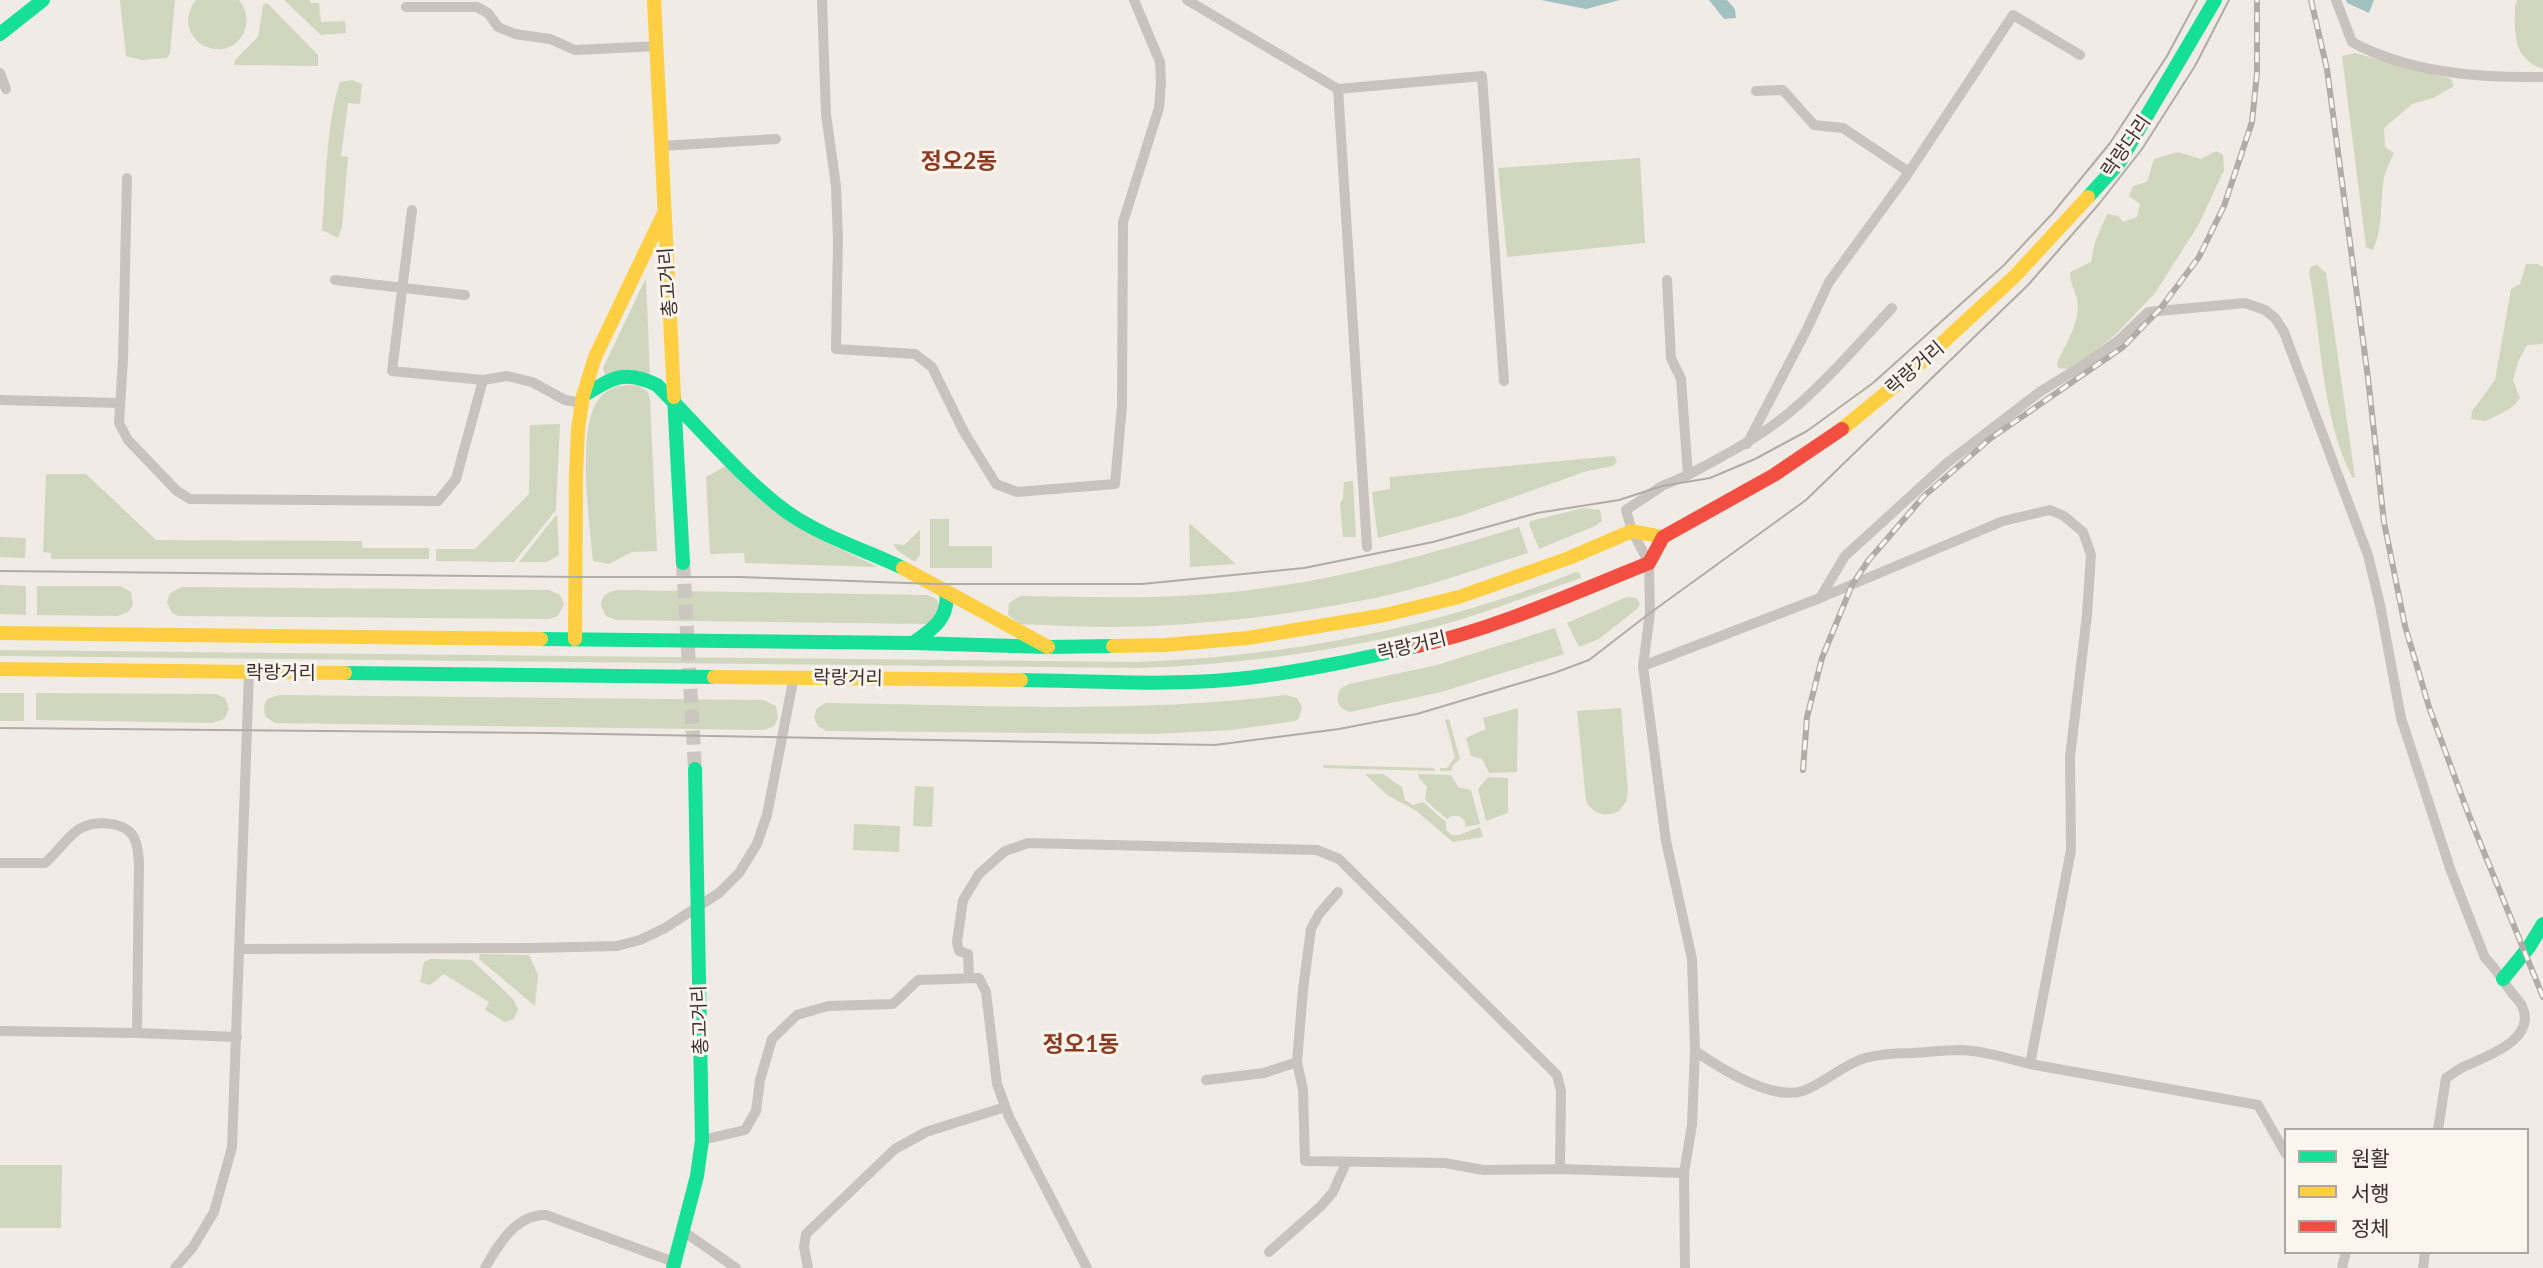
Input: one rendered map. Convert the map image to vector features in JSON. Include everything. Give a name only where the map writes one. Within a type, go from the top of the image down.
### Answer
[{"type":"main road","points":[[0,34],[43,0]]},
{"type":"main road","name":"총고거리","points":[[654,0],[683,563]]},
{"type":"main road","name":"락랑다리","points":[[2015,276],[2119,163],[2215,0]]},
{"type":"main road","points":[[575,639],[576,474],[582,399],[596,357],[663,214]]},
{"type":"main road","name":"락랑거리","points":[[1663,537],[1774,475],[1838,433],[1903,379],[2015,276]]},
{"type":"main road","points":[[582,399],[618,375],[634,374],[657,385],[766,495],[789,513],[809,525],[919,575],[1048,646]]},
{"type":"main road","points":[[1632,531],[1663,537],[1648,563]]},
{"type":"main road","name":"락랑거리","points":[[0,633],[1048,646],[1165,645],[1248,638],[1385,615],[1459,597],[1569,558],[1632,531]]},
{"type":"main road","name":"락랑거리","points":[[0,669],[794,676],[1058,683],[1190,682],[1255,677],[1340,663],[1440,641],[1524,612],[1648,563]]},
{"type":"main road","points":[[913,643],[937,627],[946,615],[949,601],[946,591]]},
{"type":"main road","name":"총고거리","points":[[673,1265],[697,1176],[702,1140],[695,769]]},
{"type":"main road","points":[[2503,979],[2529,947],[2543,924]]},
{"type":"street","points":[[822,0],[826,114],[836,186],[836,349],[915,354],[932,367],[964,432],[996,484],[1017,492],[1115,484],[1122,407],[1123,222],[1159,108],[1161,82],[1160,62],[1134,0]]},
{"type":"street","points":[[1186,0],[1338,89],[1482,76],[1504,381]]},
{"type":"street","points":[[2336,0],[2351,43],[2375,55],[2459,75],[2543,77]]},
{"type":"street","points":[[405,7],[477,7],[488,13],[498,27],[515,34],[550,39],[575,50],[658,46]]},
{"type":"street","points":[[1747,444],[1829,282],[1909,172],[2013,15],[2080,55]]},
{"type":"street","points":[[0,73],[6,89]]},
{"type":"street","points":[[1338,89],[1367,547]]},
{"type":"street","points":[[1756,90],[1783,90],[1814,125],[1843,128],[1909,172]]},
{"type":"street","points":[[662,146],[776,139]]},
{"type":"street","points":[[127,178],[119,424],[128,440],[177,491],[190,499],[438,501],[456,480],[483,380]]},
{"type":"street","points":[[412,210],[392,371],[483,380],[507,376],[532,382],[565,400],[582,399]]},
{"type":"street","points":[[335,280],[465,295]]},
{"type":"street","points":[[1667,280],[1671,358],[1681,379],[1688,475]]},
{"type":"street","points":[[1820,598],[1845,556],[1947,463],[2041,391],[2120,339],[2148,312],[2245,303],[2265,310],[2275,318],[2284,332],[2357,521],[2380,605],[2401,718],[2451,871],[2486,958],[2522,1006],[2522,1028],[2510,1044],[2446,1078],[2438,1128]]},
{"type":"street","points":[[1685,1268],[1684,1174],[1692,1125],[1695,1051],[1692,959],[1666,841],[1643,666],[1650,612],[1648,563],[1632,531],[1626,510],[1662,486],[1747,444],[1790,413],[1848,356],[1892,307]]},
{"type":"street","points":[[0,400],[120,403]]},
{"type":"street","points":[[1643,666],[1820,598],[2003,522],[2050,510],[2064,516],[2083,531],[2091,555],[2087,615],[2070,757],[2071,850],[2030,1064]]},
{"type":"street","points":[[176,1268],[193,1247],[214,1212],[232,1147],[249,673]]},
{"type":"street","points":[[239,949],[617,946],[640,940],[665,928],[726,886],[739,873],[757,844],[767,815],[794,676]]},
{"type":"street","points":[[0,863],[45,863],[60,851],[68,837],[88,826],[114,824],[127,829],[135,839],[139,862],[137,1033]]},
{"type":"street","points":[[969,977],[968,954],[959,951],[957,942],[962,900],[979,874],[1005,851],[1028,843],[1317,850],[1339,859],[1557,1075],[1561,1091],[1560,1169]]},
{"type":"street","points":[[1338,892],[1319,914],[1311,929],[1303,990],[1297,1062],[1303,1090],[1306,1161],[1445,1163],[1483,1170],[1560,1169],[1684,1174]]},
{"type":"street","points":[[702,1140],[745,1130],[756,1111],[760,1080],[772,1039],[797,1015],[828,1006],[893,1004],[918,980],[979,978],[986,992],[997,1084],[1005,1107],[1087,1268]]},
{"type":"street","points":[[0,1031],[237,1037]]},
{"type":"street","points":[[1695,1051],[1719,1068],[1762,1087],[1782,1092],[1802,1091],[1854,1062],[1867,1058],[1901,1053],[1962,1050],[1991,1054],[2030,1064],[2258,1105],[2284,1150]]},
{"type":"street","points":[[1206,1080],[1264,1073],[1297,1062]]},
{"type":"street","points":[[808,1268],[804,1247],[806,1234],[895,1149],[926,1132],[1005,1107]]},
{"type":"street","points":[[1269,1252],[1321,1206],[1333,1192],[1346,1163]]},
{"type":"street","points":[[485,1268],[504,1235],[538,1215],[546,1215],[673,1265]]},
{"type":"street","points":[[683,1231],[736,1268]]},
{"type":"green space","points":[[120,0],[175,0],[170,53],[167,58],[142,60],[126,56]]},
{"type":"green space","points":[[196,0],[239,0],[245,11],[246,23],[244,32],[236,43],[225,49],[213,49],[194,37],[189,26],[189,14]]},
{"type":"green space","points":[[284,0],[310,0],[311,3],[319,3],[321,22],[345,21],[346,33],[321,35]]},
{"type":"green space","points":[[2517,0],[2543,0],[2543,69],[2526,59],[2517,44]]},
{"type":"green space","points":[[267,3],[318,55],[318,66],[234,65],[235,60],[258,37],[263,5]]},
{"type":"green space","points":[[2355,53],[2451,79],[2454,86],[2433,98],[2412,104],[2384,128],[2385,147],[2394,153],[2384,180],[2380,226],[2373,250],[2366,247],[2342,56]]},
{"type":"green space","points":[[352,80],[362,84],[360,104],[348,103],[341,156],[348,157],[342,227],[338,238],[322,230],[327,154],[340,82]]},
{"type":"green space","points":[[2216,151],[2223,155],[2224,170],[2199,224],[2155,293],[2117,333],[2081,362],[2069,369],[2058,368],[2057,363],[2072,332],[2078,307],[2070,272],[2091,262],[2095,242],[2107,214],[2118,216],[2123,222],[2137,217],[2140,204],[2129,196],[2133,186],[2147,182],[2154,159],[2178,152],[2201,159]]},
{"type":"green space","points":[[1640,158],[1645,243],[1507,257],[1498,168]]},
{"type":"green space","points":[[2526,264],[2543,267],[2542,344],[2527,345],[2518,362],[2513,380],[2520,398],[2516,403],[2486,421],[2471,419],[2472,411],[2495,380],[2511,289],[2520,284]]},
{"type":"green space","points":[[2317,265],[2326,273],[2355,478],[2352,477],[2342,453],[2328,403],[2309,272],[2311,266]]},
{"type":"green space","points":[[646,278],[650,377],[605,374],[603,368]]},
{"type":"green space","points":[[632,385],[648,392],[650,400],[657,551],[632,552],[609,564],[593,561],[586,478],[588,433],[591,414],[601,396],[613,388]]},
{"type":"green space","points":[[560,424],[556,510],[514,562],[436,561],[436,549],[475,549],[529,494],[530,425]]},
{"type":"green space","points":[[1614,456],[1617,461],[1613,466],[1587,471],[1460,516],[1378,538],[1372,492],[1390,489],[1390,477]]},
{"type":"green space","points":[[726,466],[760,500],[796,525],[878,567],[745,563],[744,553],[710,554],[706,477]]},
{"type":"green space","points":[[46,474],[86,474],[156,540],[362,541],[362,548],[429,548],[429,559],[51,559],[51,553],[43,552]]},
{"type":"green space","points":[[1353,481],[1356,537],[1343,537],[1340,504],[1344,482]]},
{"type":"green space","points":[[1583,508],[1600,510],[1602,521],[1539,549],[1529,524],[1531,521]]},
{"type":"green space","points":[[557,514],[559,555],[547,562],[519,562]]},
{"type":"green space","points":[[930,519],[949,519],[949,546],[992,546],[992,568],[930,568]]},
{"type":"green space","points":[[1189,523],[1236,564],[1190,567]]},
{"type":"green space","points":[[1519,527],[1528,553],[1414,589],[1343,604],[1246,618],[1148,626],[1020,624],[1008,615],[1009,603],[1020,596],[1163,597],[1284,585],[1386,564]]},
{"type":"green space","points":[[920,530],[920,555],[915,562],[898,551],[893,544],[904,545]]},
{"type":"green space","points":[[0,537],[26,538],[25,558],[0,557]]},
{"type":"green space","points":[[1576,572],[1580,573],[1581,578],[1477,614],[1414,632],[1312,652],[1243,661],[1140,668],[0,656],[0,650],[1139,662],[1251,653],[1361,636],[1470,609]]},
{"type":"green space","points":[[0,585],[26,586],[26,615],[0,614]]},
{"type":"green space","points":[[37,586],[120,586],[131,592],[133,605],[128,612],[118,616],[37,615]]},
{"type":"green space","points":[[182,587],[549,590],[560,595],[564,604],[558,616],[549,619],[179,616],[172,613],[167,602],[170,593]]},
{"type":"green space","points":[[618,590],[927,595],[936,599],[941,608],[933,622],[927,624],[616,620],[606,616],[601,606],[606,595]]},
{"type":"green space","points":[[1627,597],[1637,598],[1640,604],[1638,608],[1599,639],[1579,647],[1567,623]]},
{"type":"green space","points":[[1555,628],[1564,654],[1441,692],[1350,712],[1343,709],[1339,703],[1340,689],[1349,684],[1437,665]]},
{"type":"green space","points":[[0,693],[24,693],[24,721],[0,721]]},
{"type":"green space","points":[[36,693],[215,694],[225,698],[229,709],[224,719],[212,723],[36,720]]},
{"type":"green space","points":[[279,695],[763,700],[776,706],[778,718],[774,726],[764,730],[275,723],[265,716],[264,706],[267,699]]},
{"type":"green space","points":[[1286,695],[1297,698],[1302,707],[1299,718],[1295,721],[1232,730],[1154,734],[826,731],[818,726],[814,718],[817,708],[826,703],[1172,705]]},
{"type":"green space","points":[[1518,708],[1517,772],[1489,773],[1482,759],[1471,756],[1466,738],[1486,729],[1483,718]]},
{"type":"green space","points":[[1621,708],[1628,791],[1626,802],[1619,811],[1600,814],[1586,801],[1577,711]]},
{"type":"green space","points":[[1449,719],[1460,759],[1451,771],[1440,771],[1440,768],[1447,768],[1455,757],[1445,720]]},
{"type":"green space","points":[[1323,765],[1434,768],[1435,771],[1324,768]]},
{"type":"green space","points":[[1365,774],[1383,774],[1402,787],[1405,800],[1413,805],[1423,802],[1446,822],[1446,830],[1452,835],[1480,827],[1483,837],[1453,842],[1415,810],[1387,795]]},
{"type":"green space","points":[[1418,774],[1451,775],[1458,787],[1471,790],[1480,824],[1465,827],[1465,821],[1459,816],[1447,819],[1425,800],[1427,787]]},
{"type":"green space","points":[[1488,777],[1508,778],[1508,813],[1486,821],[1478,789]]},
{"type":"green space","points":[[915,786],[934,787],[932,827],[913,826]]},
{"type":"green space","points":[[854,824],[900,826],[899,852],[853,850]]},
{"type":"green space","points":[[480,954],[529,955],[538,975],[535,1006],[479,959]]},
{"type":"green space","points":[[430,959],[472,960],[513,999],[518,1009],[514,1019],[505,1022],[485,1010],[489,1002],[444,974],[430,985],[420,982],[424,962]]},
{"type":"green space","points":[[0,1165],[62,1165],[61,1228],[0,1228]]},
{"type":"water","points":[[1541,0],[1620,0],[1586,9]]},
{"type":"water","points":[[1709,0],[1727,0],[1735,9],[1736,18],[1724,19]]},
{"type":"water","points":[[2346,0],[2374,0],[2369,13],[2347,3]]},
{"type":"tunnel","points":[[683,563],[695,769]]},
{"type":"tram line","points":[[0,571],[740,577],[935,584],[1142,584],[1304,568],[1433,542],[1537,513],[1619,500],[1662,486],[1710,478],[1755,459],[1807,431],[1873,383],[2003,266],[2052,214],[2110,143],[2167,56],[2197,0]]},
{"type":"tram line","points":[[0,728],[543,733],[1215,745],[1339,729],[1417,714],[1554,673],[1589,660],[1806,500],[2028,285],[2099,204],[2142,149],[2195,66],[2229,0]]},
{"type":"railway","points":[[1803,770],[1807,717],[1822,658],[1852,585],[1868,561],[1924,496],[1991,438],[2123,347],[2160,309],[2199,257],[2224,206],[2252,122],[2257,73],[2257,0]]},
{"type":"railway","points":[[2311,0],[2327,69],[2368,378],[2384,522],[2405,626],[2429,707],[2468,813],[2543,997]]},
{"type":"traffic: fast","points":[[0,34],[43,0]]},
{"type":"traffic: fast","points":[[2088,197],[2119,163],[2215,0]]},
{"type":"traffic: fast","points":[[583,396],[618,378],[636,377],[657,385],[737,468],[787,512],[829,536],[903,568]]},
{"type":"traffic: fast","points":[[674,397],[683,563]]},
{"type":"traffic: fast","points":[[913,643],[933,628],[943,616],[946,591]]},
{"type":"traffic: fast","points":[[541,639],[1113,646]]},
{"type":"traffic: fast","points":[[1021,680],[1138,683],[1226,680],[1317,667],[1418,646]]},
{"type":"traffic: fast","points":[[345,673],[714,677]]},
{"type":"traffic: fast","points":[[673,1268],[697,1176],[702,1140],[695,769]]},
{"type":"traffic: fast","points":[[2503,979],[2529,947],[2543,924]]},
{"type":"traffic: slow","points":[[654,0],[674,397]]},
{"type":"traffic: slow","points":[[1842,429],[1903,379],[2015,276],[2088,197]]},
{"type":"traffic: slow","points":[[575,639],[576,474],[583,396],[595,357],[663,215]]},
{"type":"traffic: slow","points":[[1113,646],[1248,638],[1385,615],[1459,597],[1569,558],[1632,531],[1663,537]]},
{"type":"traffic: slow","points":[[903,568],[1048,647]]},
{"type":"traffic: slow","points":[[0,633],[541,639]]},
{"type":"traffic: slow","points":[[0,669],[345,673]]},
{"type":"traffic: slow","points":[[714,677],[1021,680]]},
{"type":"traffic: jam","points":[[1418,646],[1506,620],[1649,563],[1663,537],[1774,475],[1842,429]]},
{"type":"district","name":"정오2동","points":[[959,162]]},
{"type":"district","name":"정오1동","points":[[1081,1045]]}]
